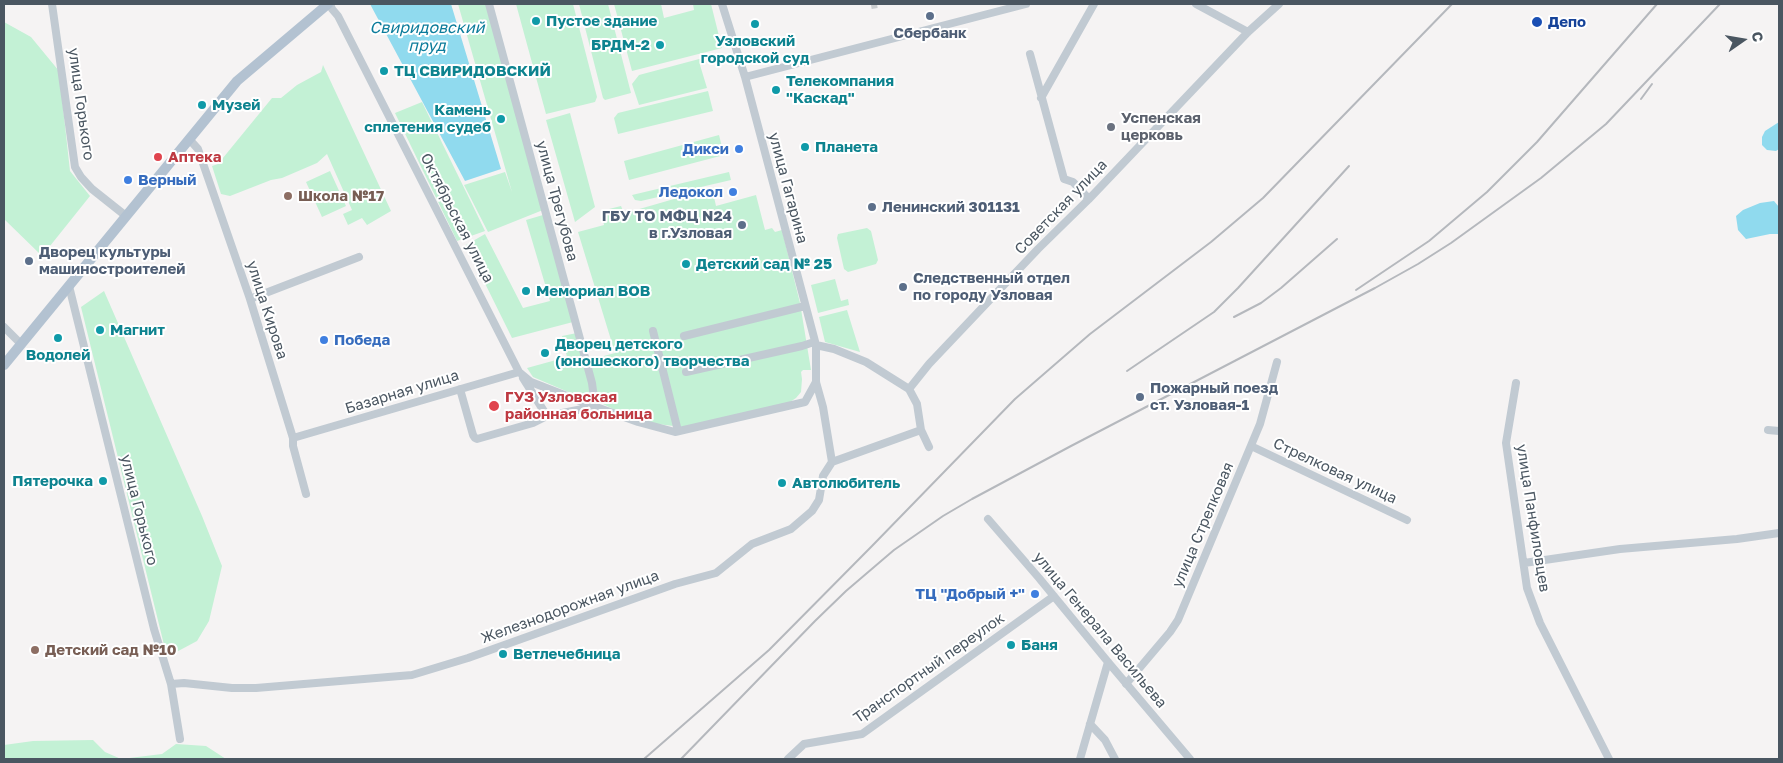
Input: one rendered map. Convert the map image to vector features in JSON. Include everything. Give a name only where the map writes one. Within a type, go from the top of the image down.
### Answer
[{"type":"main road","points":[[4,364],[238,81],[329,4]]},
{"type":"street","name":"улица Горького","points":[[52,4],[75,167],[92,189],[126,216]]},
{"type":"street","name":"Октябрьская улица","points":[[329,4],[338,16],[519,372],[546,416]]},
{"type":"street","name":"улица Трегубова","points":[[489,4],[592,383],[595,406]]},
{"type":"street","name":"улица Гагарина","points":[[722,4],[745,77],[815,343],[816,382],[823,407],[832,462]]},
{"type":"street","points":[[745,77],[1026,4]]},
{"type":"street","points":[[1041,98],[1094,4]]},
{"type":"street","points":[[1196,4],[1248,32]]},
{"type":"street","name":"Советская улица","points":[[909,389],[929,364],[1248,32],[1279,4]]},
{"type":"street","points":[[1030,54],[1064,179],[1073,182],[1089,199]]},
{"type":"street","name":"улица Кирова","points":[[189,139],[198,149],[250,299],[293,438],[293,446],[306,494]]},
{"type":"street","points":[[250,299],[359,257]]},
{"type":"street","name":"улица Горького","points":[[69,286],[154,629],[171,684],[180,739]]},
{"type":"street","points":[[684,336],[806,306]]},
{"type":"street","points":[[4,327],[21,344]]},
{"type":"street","points":[[653,331],[678,432]]},
{"type":"street","points":[[686,372],[815,343],[866,362],[909,389],[917,404],[921,430],[929,447]]},
{"type":"street","name":"улица Стрелковая","points":[[1126,684],[1178,620],[1260,424],[1277,362]]},
{"type":"street","name":"Базарная улица","points":[[293,438],[519,372]]},
{"type":"street","points":[[519,372],[531,382],[638,422],[678,432],[806,402],[816,382]]},
{"type":"street","name":"улица Панфиловцев","points":[[1516,383],[1506,443],[1527,588],[1540,623],[1609,759]]},
{"type":"street","points":[[460,389],[475,438],[533,423],[546,416],[595,406]]},
{"type":"street","points":[[832,462],[921,430]]},
{"type":"street","points":[[1768,430],[1779,431]]},
{"type":"street","name":"Стрелковая улица","points":[[1250,446],[1407,520]]},
{"type":"street","name":"Железнодорожная улица","points":[[171,684],[184,683],[232,688],[256,688],[412,675],[468,658],[657,590],[716,573],[752,544],[791,528],[812,511],[819,500],[824,476],[832,462]]},
{"type":"street","name":"улица Генерала Васильева","points":[[988,519],[1190,759]]},
{"type":"street","points":[[1524,562],[1620,549],[1737,539],[1779,533]]},
{"type":"street","name":"Транспортный переулок","points":[[788,759],[804,744],[862,734],[1054,596]]},
{"type":"street","points":[[1080,759],[1108,662]]},
{"type":"street","points":[[1090,724],[1104,740],[1115,759]]},
{"type":"green space","points":[[458,4],[487,4],[543,210],[488,232],[464,185],[505,172],[512,192]]},
{"type":"green space","points":[[516,4],[573,4],[597,97],[595,102],[546,114]]},
{"type":"green space","points":[[579,4],[608,4],[631,93],[605,100],[603,98]]},
{"type":"green space","points":[[614,4],[661,4],[664,18],[694,10],[693,4],[711,4],[722,48],[632,71]]},
{"type":"green space","points":[[4,22],[31,37],[59,71],[70,171],[90,196],[42,256],[4,219]]},
{"type":"green space","points":[[703,58],[700,65],[707,88],[639,105],[632,84],[639,75]]},
{"type":"green space","points":[[323,65],[391,211],[367,225],[362,218],[348,225],[343,214],[352,210],[327,154],[317,163],[282,178],[271,180],[230,196],[221,194],[212,166],[218,164],[272,98],[281,98],[297,85],[321,72]]},
{"type":"green space","points":[[708,91],[713,111],[618,134],[614,118],[618,113]]},
{"type":"green space","points":[[422,102],[485,231],[457,241],[395,113]]},
{"type":"green space","points":[[570,113],[595,207],[575,222],[546,120]]},
{"type":"green space","points":[[719,135],[724,155],[629,180],[624,161]]},
{"type":"green space","points":[[330,171],[346,206],[322,217],[306,182]]},
{"type":"green space","points":[[729,172],[731,180],[641,201],[635,200],[632,195]]},
{"type":"green space","points":[[712,188],[716,206],[756,195],[765,230],[772,228],[775,232],[782,230],[800,303],[811,370],[803,370],[801,372],[801,392],[790,402],[682,427],[657,424],[617,411],[599,402],[589,360],[615,353],[578,232],[604,225],[601,211],[621,206],[623,211],[629,212]]},
{"type":"green space","points":[[543,215],[573,322],[512,338],[466,245],[485,234],[523,308],[550,301],[526,220]]},
{"type":"green space","points":[[867,228],[871,231],[878,260],[876,264],[848,272],[844,269],[837,238],[838,234]]},
{"type":"green space","points":[[835,279],[841,301],[848,299],[849,305],[818,313],[811,285]]},
{"type":"green space","points":[[104,291],[222,566],[209,621],[197,641],[167,657],[81,307]]},
{"type":"green space","points":[[847,310],[860,352],[825,342],[819,317]]},
{"type":"green space","points":[[577,333],[594,403],[533,377],[527,368],[567,357],[562,336]]},
{"type":"green space","points":[[93,740],[105,752],[121,759],[4,759],[4,745],[33,741]]},
{"type":"green space","points":[[176,744],[206,746],[226,759],[121,759],[162,754]]},
{"type":"water","name":"Свиридовский пруд","points":[[370,4],[451,4],[501,169],[465,181]]},
{"type":"water","points":[[1779,122],[1779,149],[1776,151],[1767,150],[1762,145],[1762,137],[1765,131]]},
{"type":"water","points":[[1774,201],[1779,207],[1779,234],[1746,239],[1738,230],[1736,216],[1743,210],[1760,203]]},
{"type":"tunnel","points":[[871,5],[877,4]]},
{"type":"railway","points":[[644,759],[769,650],[1015,399],[1090,334],[1211,242],[1263,198],[1452,4]]},
{"type":"railway","points":[[1356,290],[1429,241],[1487,192],[1537,142],[1657,4]]},
{"type":"railway","points":[[681,759],[815,621],[846,591],[894,550],[943,516],[972,499],[1375,288],[1451,243],[1541,178],[1606,124],[1720,4]]},
{"type":"railway","points":[[1641,99],[1652,84]]},
{"type":"railway","points":[[1127,371],[1214,312],[1349,166]]},
{"type":"railway","points":[[1234,317],[1261,303],[1281,288],[1337,239]]},
{"type":"place","name":"Сбербанк","points":[[930,16]]},
{"type":"place","name":"Пустое здание","points":[[536,21]]},
{"type":"place","name":"Депо","points":[[1537,22]]},
{"type":"place","name":"Узловский городской суд","points":[[755,24]]},
{"type":"place","name":"БРДМ-2","points":[[660,45]]},
{"type":"place","name":"ТЦ СВИРИДОВСКИЙ","points":[[384,71]]},
{"type":"place","name":"Телекомпания \"Каскад\"","points":[[776,90]]},
{"type":"place","name":"Музей","points":[[202,105]]},
{"type":"place","name":"Камень сплетения судеб","points":[[501,119]]},
{"type":"place","name":"Успенская церковь","points":[[1111,127]]},
{"type":"place","name":"Планета","points":[[805,147]]},
{"type":"place","name":"Дикси","points":[[739,149]]},
{"type":"place","name":"Аптека","points":[[158,157]]},
{"type":"place","name":"Верный","points":[[128,180]]},
{"type":"place","name":"Ледокол","points":[[733,192]]},
{"type":"place","name":"Школа №17","points":[[288,196]]},
{"type":"place","name":"Ленинский 301131","points":[[872,207]]},
{"type":"place","name":"ГБУ ТО МФЦ N24 в г.Узловая","points":[[742,225]]},
{"type":"place","name":"Дворец культуры машиностроителей","points":[[29,261]]},
{"type":"place","name":"Детский сад № 25","points":[[686,264]]},
{"type":"place","name":"Следственный отдел по городу Узловая","points":[[903,287]]},
{"type":"place","name":"Мемориал ВОВ","points":[[526,291]]},
{"type":"place","name":"Магнит","points":[[100,330]]},
{"type":"place","name":"Водолей","points":[[58,338]]},
{"type":"place","name":"Победа","points":[[324,340]]},
{"type":"place","name":"Дворец детского (юношеского) творчества","points":[[545,353]]},
{"type":"place","name":"Пожарный поезд ст. Узловая-1","points":[[1140,397]]},
{"type":"place","name":"ГУЗ Узловская районная больница","points":[[494,406]]},
{"type":"place","name":"Пятерочка","points":[[103,481]]},
{"type":"place","name":"Автолюбитель","points":[[782,483]]},
{"type":"place","name":"ТЦ \"Добрый +\"","points":[[1035,594]]},
{"type":"place","name":"Баня","points":[[1011,645]]},
{"type":"place","name":"Детский сад №10","points":[[35,650]]},
{"type":"place","name":"Ветлечебница","points":[[503,654]]}]
